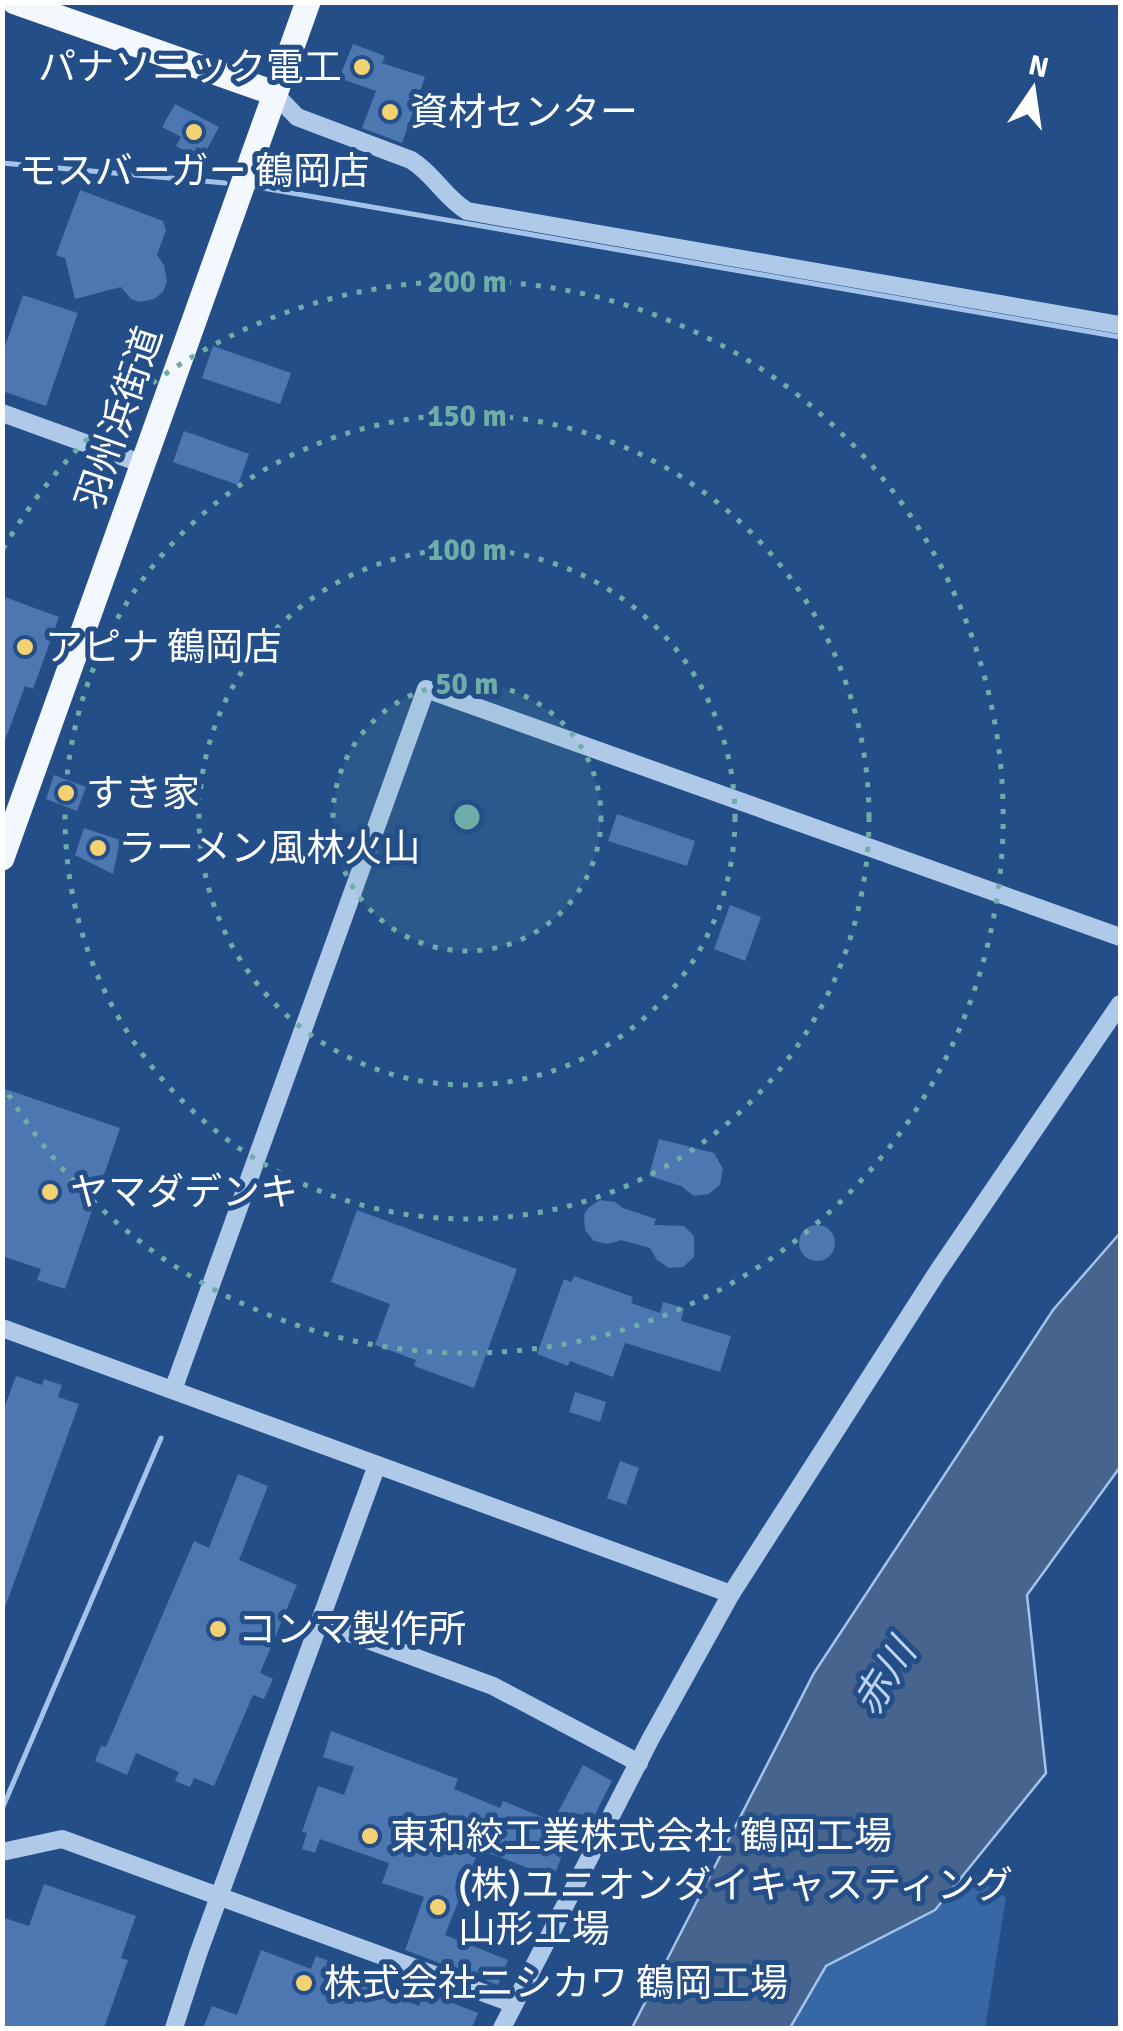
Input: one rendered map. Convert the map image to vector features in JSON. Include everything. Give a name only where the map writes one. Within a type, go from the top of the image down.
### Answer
[{"type":"main road","points":[[15,2],[274,93]]},
{"type":"main road","name":"羽州浜街道","points":[[2,858],[308,2]]},
{"type":"street","points":[[274,93],[297,117],[425,168],[444,194],[467,211],[1120,325]]},
{"type":"street","points":[[2,413],[143,464]]},
{"type":"street","points":[[173,1390],[426,689],[1120,936]]},
{"type":"street","points":[[502,2028],[731,1594],[938,1271],[1120,1004]]},
{"type":"street","points":[[2,1328],[731,1594]]},
{"type":"street","points":[[174,2028],[376,1465]]},
{"type":"street","points":[[319,1622],[493,1686],[639,1763]]},
{"type":"street","points":[[2,1852],[62,1839],[514,2004]]},
{"type":"shaded area","points":[[968,1870],[1006,1898],[985,2028],[791,2028],[826,1966],[935,1910]]},
{"type":"water","name":"赤川","points":[[1120,1233],[1120,1467],[1027,1595],[1046,1773],[935,1910],[826,1966],[790,2028],[632,2028],[814,1673],[1053,1310]]},
{"type":"building","name":"資材センター","points":[[353,44],[385,56],[382,63],[425,77],[402,143],[362,128],[376,91],[339,78]]},
{"type":"building","name":"モスバーガー 鶴岡店","points":[[175,104],[219,127],[206,151],[197,147],[193,155],[176,146],[181,137],[162,127]]},
{"type":"building","points":[[80,190],[163,221],[166,230],[157,255],[167,281],[163,292],[154,299],[131,299],[121,287],[75,299],[65,258],[56,255]]},
{"type":"building","points":[[23,295],[78,313],[46,406],[2,391],[2,355]]},
{"type":"building","points":[[213,346],[291,373],[280,404],[202,378]]},
{"type":"building","points":[[184,431],[249,454],[238,485],[173,462]]},
{"type":"building","name":"アピナ 鶴岡店","points":[[2,596],[59,617],[33,689],[25,686],[4,743]]},
{"type":"building","name":"すき家","points":[[54,775],[86,787],[77,811],[46,799]]},
{"type":"building","points":[[617,814],[695,841],[687,866],[608,841]]},
{"type":"building","name":"ラーメン風林火山","points":[[84,828],[120,840],[113,874],[75,855]]},
{"type":"building","points":[[730,905],[761,917],[745,961],[714,949]]},
{"type":"building","name":"ヤマダデンキ","points":[[2,1088],[120,1128],[65,1289],[37,1280],[41,1269],[2,1256]]},
{"type":"building","points":[[659,1139],[714,1153],[723,1169],[720,1185],[708,1194],[694,1196],[681,1186],[649,1176]]},
{"type":"building","points":[[600,1200],[656,1219],[654,1225],[684,1226],[694,1236],[694,1257],[683,1267],[669,1268],[657,1260],[650,1248],[621,1240],[608,1244],[594,1241],[585,1230],[584,1215]]},
{"type":"building","points":[[357,1210],[517,1269],[474,1388],[414,1366],[416,1360],[375,1345],[390,1304],[331,1282]]},
{"type":"building","points":[[817,1225],[830,1230],[835,1243],[830,1256],[817,1261],[804,1256],[799,1243],[804,1230]]},
{"type":"building","points":[[574,1276],[633,1297],[631,1303],[660,1313],[663,1302],[684,1308],[681,1321],[731,1336],[720,1372],[625,1343],[613,1377],[537,1354],[564,1279],[571,1282]]},
{"type":"building","points":[[16,1376],[42,1385],[44,1379],[62,1385],[58,1397],[79,1404],[4,1610],[2,1414]]},
{"type":"building","points":[[575,1392],[606,1402],[600,1422],[569,1412]]},
{"type":"building","points":[[620,1461],[639,1468],[626,1505],[607,1498]]},
{"type":"building","name":"コンマ製作所","points":[[238,1474],[268,1486],[239,1560],[297,1585],[260,1673],[273,1679],[264,1699],[253,1695],[214,1786],[194,1778],[190,1787],[175,1781],[179,1772],[136,1753],[127,1775],[95,1761],[101,1746],[106,1747],[194,1541],[209,1548]]},
{"type":"building","points":[[331,1731],[458,1779],[454,1789],[500,1808],[503,1801],[547,1819],[548,1815],[555,1818],[583,1765],[612,1781],[592,1820],[579,1813],[553,1878],[479,1849],[445,1935],[508,1960],[498,1985],[405,1950],[424,1897],[382,1883],[389,1863],[320,1839],[315,1853],[302,1849],[307,1833],[302,1832],[318,1786],[344,1795],[354,1767],[323,1757]]},
{"type":"building","points":[[44,1884],[136,1916],[121,1958],[128,1960],[104,2028],[2,2028],[2,1917],[29,1926]]},
{"type":"building","name":"株式会社ニシカワ 鶴岡工場","points":[[261,1950],[311,1969],[316,1956],[337,1964],[334,1973],[419,2006],[424,1992],[478,2013],[472,2028],[203,2028],[212,2006],[237,2015]]},
{"type":"waterway","points":[[2,163],[225,183]]},
{"type":"waterway","points":[[257,187],[1120,337]]},
{"type":"waterway","points":[[2,1809],[161,1438]]},
{"type":"place","name":"パナソニック電工","points":[[362,67]]},
{"type":"place","name":"資材センター","points":[[390,112]]},
{"type":"place","name":"モスバーガー 鶴岡店","points":[[194,132]]},
{"type":"place","name":"アピナ 鶴岡店","points":[[25,647]]},
{"type":"place","name":"すき家","points":[[66,793]]},
{"type":"place","name":"ラーメン風林火山","points":[[98,848]]},
{"type":"place","name":"ヤマダデンキ","points":[[50,1192]]},
{"type":"place","name":"コンマ製作所","points":[[218,1629]]},
{"type":"place","name":"東和絞工業株式会社 鶴岡工場","points":[[370,1836]]},
{"type":"place","name":"(株)ユニオンダイキャスティング 山形工場","points":[[438,1907]]},
{"type":"place","name":"株式会社ニシカワ 鶴岡工場","points":[[304,1983]]}]
